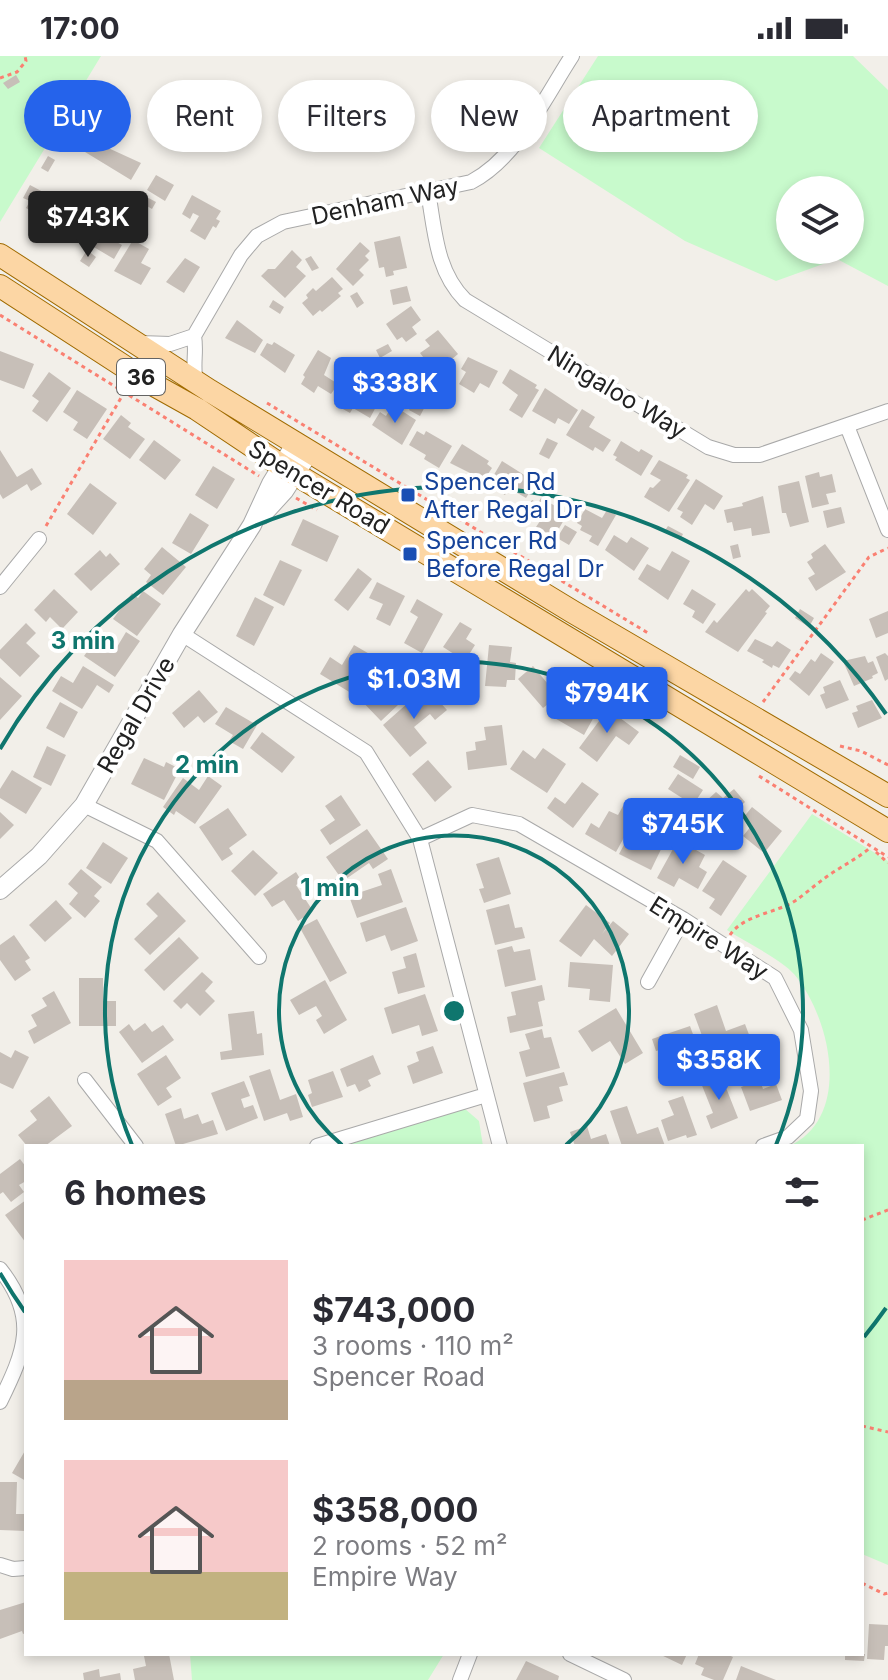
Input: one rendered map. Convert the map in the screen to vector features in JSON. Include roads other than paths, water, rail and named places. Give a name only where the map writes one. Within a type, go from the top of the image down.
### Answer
[{"type":"main road","name":"Spencer Road","points":[[0,255],[131,342],[358,481],[888,796]]},
{"type":"main road","points":[[39,280],[28,283],[29,292],[136,363],[135,385]]},
{"type":"main road","name":"Spencer Road","points":[[0,286],[135,385],[197,409],[289,470],[888,831]]},
{"type":"main road","points":[[358,481],[356,489],[361,496],[395,518],[407,541]]},
{"type":"main road","points":[[740,710],[766,738],[788,753],[786,770]]},
{"type":"street","name":"Denham Way","points":[[194,336],[239,258],[257,236],[283,222],[471,182],[489,173],[505,159],[572,56]]},
{"type":"street","name":"Ningaloo Way","points":[[428,192],[441,266],[453,288],[465,300],[708,447],[734,455],[760,455],[888,411]]},
{"type":"street","points":[[131,342],[170,344],[194,336],[196,382]]},
{"type":"street","points":[[847,426],[888,530]]},
{"type":"street","name":"Regal Drive","points":[[0,890],[39,856],[84,805],[182,634],[252,525],[271,484],[289,470],[303,447]]},
{"type":"street","points":[[0,587],[39,539]]},
{"type":"street","points":[[182,634],[366,752],[420,839],[454,960],[499,1144]]},
{"type":"street","points":[[84,805],[157,841],[259,957]]},
{"type":"street","name":"Empire Way","points":[[420,839],[472,815],[519,824],[683,919],[775,978],[801,1030],[811,1091],[807,1119],[788,1137],[769,1144]]},
{"type":"street","points":[[648,982],[683,919]]},
{"type":"street","points":[[85,1080],[134,1144]]},
{"type":"street","points":[[324,1144],[486,1095]]},
{"type":"street","points":[[0,1269],[20,1301],[24,1332]]},
{"type":"street","points":[[0,1402],[21,1360],[24,1345]]},
{"type":"street","points":[[0,1565],[24,1568]]},
{"type":"street","points":[[460,1680],[469,1656]]},
{"type":"street","points":[[574,1656],[624,1680]]},
{"type":"place","name":"Spencer Rd After Regal Dr","points":[[408,495]]},
{"type":"place","name":"Spencer Rd Before Regal Dr","points":[[410,554]]}]
